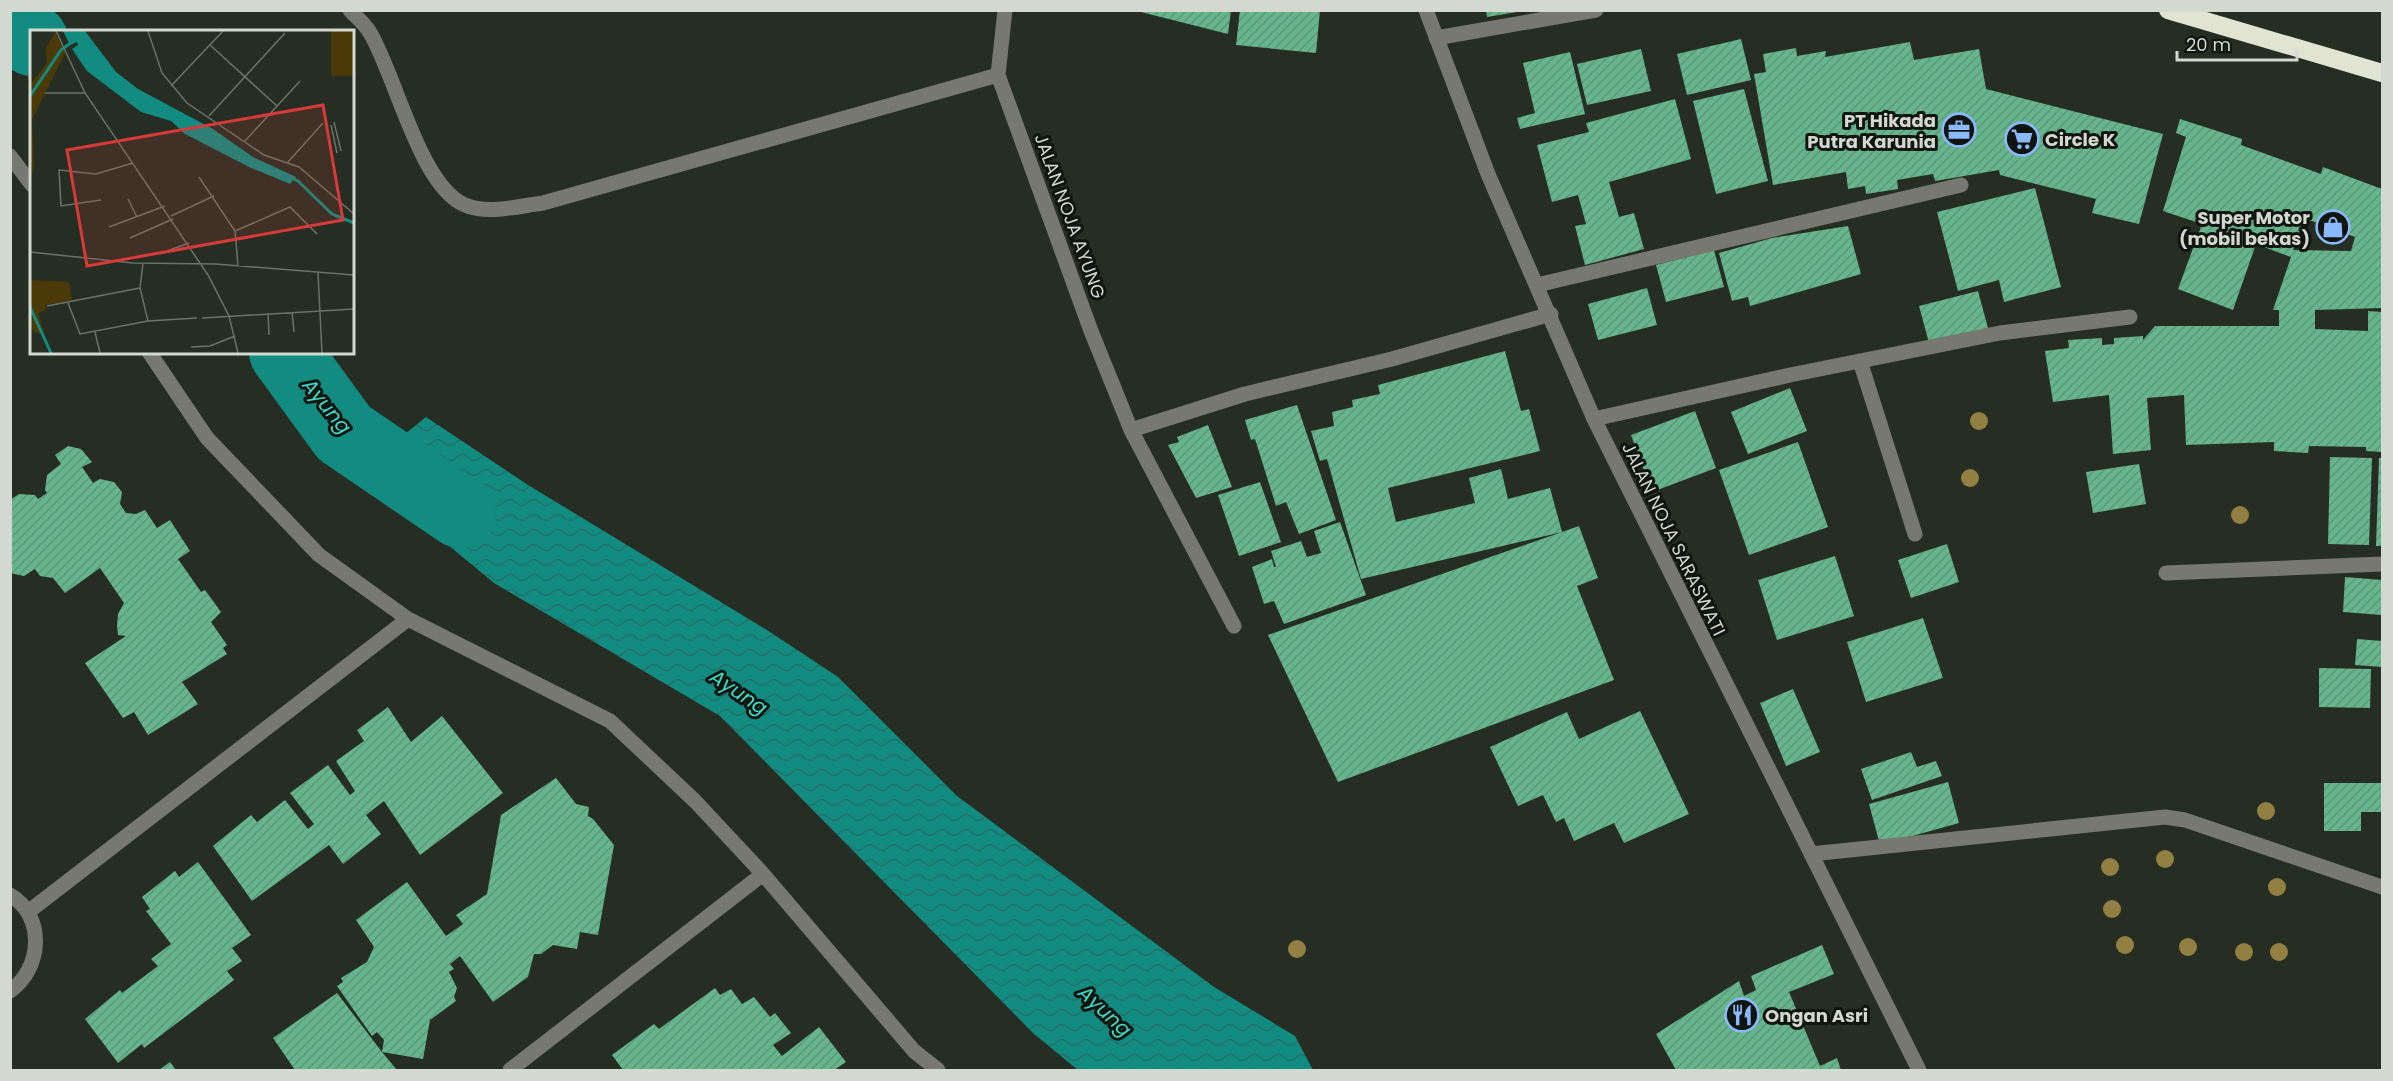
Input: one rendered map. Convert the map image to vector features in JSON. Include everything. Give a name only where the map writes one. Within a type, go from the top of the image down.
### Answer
[{"type":"highway","points":[[2168,10],[2382,73]]},
{"type":"street","points":[[350,10],[368,30],[426,162],[445,190],[464,205],[484,209],[543,203],[998,75]]},
{"type":"street","name":"JALAN NOJA AYUNG","points":[[1005,10],[998,75],[1090,331],[1131,430],[1234,626]]},
{"type":"street","name":"JALAN NOJA SARASWATI","points":[[1425,10],[1488,174],[1551,314],[1593,419],[1919,1071]]},
{"type":"street","points":[[1436,38],[1596,10]]},
{"type":"street","points":[[10,156],[30,182]]},
{"type":"street","points":[[1537,285],[1961,184]]},
{"type":"street","points":[[1131,430],[1245,394],[1392,359],[1551,314]]},
{"type":"street","points":[[1593,419],[2000,333],[2130,318]]},
{"type":"street","points":[[150,354],[207,438],[319,555],[408,619],[610,721],[695,801],[764,874],[914,1051],[938,1071]]},
{"type":"street","points":[[1860,361],[1915,534]]},
{"type":"street","points":[[2166,573],[2382,564]]},
{"type":"street","points":[[28,912],[408,619]]},
{"type":"street","points":[[1811,854],[2165,817],[2185,820],[2382,887]]},
{"type":"street","points":[[510,1071],[764,874]]},
{"type":"street","points":[[10,895],[28,912],[35,931],[36,950],[31,969],[20,985],[10,991]]},
{"type":"water","points":[[426,417],[528,485],[767,630],[838,677],[957,796],[1214,987],[1295,1036],[1313,1070],[1078,1070],[1034,1034],[720,716],[494,583],[359,471]]},
{"type":"building","points":[[1133,10],[1231,10],[1228,34]]},
{"type":"building","points":[[1240,10],[1320,10],[1316,53],[1236,45]]},
{"type":"building","points":[[1486,10],[1516,10],[1517,12],[1487,17]]},
{"type":"building","points":[[1741,39],[1751,80],[1687,95],[1677,54]]},
{"type":"building","points":[[1910,42],[1914,60],[1979,49],[1986,89],[2163,134],[2139,224],[2092,213],[2096,199],[2000,175],[1999,170],[1935,181],[1933,174],[1897,180],[1898,189],[1866,194],[1865,186],[1848,189],[1846,172],[1773,185],[1754,74],[1766,72],[1763,54],[1796,48],[1797,56],[1826,51],[1825,57]]},
{"type":"building","points":[[1641,49],[1651,91],[1587,105],[1577,64]]},
{"type":"building","points":[[1570,52],[1585,114],[1520,129],[1517,118],[1535,113],[1523,63]]},
{"type":"building","points":[[1744,89],[1768,181],[1716,194],[1693,101]]},
{"type":"building","points":[[1675,99],[1691,159],[1609,182],[1619,217],[1634,213],[1644,249],[1585,265],[1575,226],[1586,224],[1578,195],[1552,202],[1537,145],[1589,132],[1586,123]]},
{"type":"building","points":[[2180,119],[2242,139],[2241,145],[2321,174],[2323,167],[2382,189],[2382,308],[2315,310],[2315,329],[2368,331],[2368,311],[2382,312],[2382,452],[2366,451],[2366,447],[2309,446],[2308,453],[2274,451],[2274,442],[2186,445],[2184,395],[2147,398],[2151,450],[2113,454],[2109,395],[2053,402],[2045,351],[2069,348],[2068,340],[2102,338],[2102,345],[2114,344],[2114,338],[2143,336],[2143,340],[2155,326],[2279,326],[2279,310],[2273,310],[2291,257],[2256,244],[2233,310],[2178,289],[2202,224],[2163,211],[2186,137],[2176,133]],"holes":[[[2304,218],[2355,237],[2351,251],[2293,250]]]},
{"type":"building","points":[[2035,188],[2061,287],[2004,302],[1999,280],[1958,291],[1937,212]]},
{"type":"building","points":[[1848,226],[1861,274],[1750,306],[1748,297],[1732,301],[1719,253],[1772,238]]},
{"type":"building","points":[[1714,250],[1724,287],[1666,302],[1656,265]]},
{"type":"building","points":[[1647,288],[1657,325],[1598,340],[1588,304]]},
{"type":"building","points":[[1978,291],[1988,328],[1929,343],[1919,306]]},
{"type":"building","points":[[1505,351],[1521,411],[1529,409],[1540,451],[1388,488],[1396,522],[1475,503],[1469,478],[1501,469],[1508,499],[1550,488],[1562,532],[1361,579],[1327,459],[1320,461],[1311,431],[1334,426],[1332,412],[1353,407],[1352,400],[1380,394],[1378,385]]},
{"type":"building","points":[[1790,388],[1807,431],[1748,454],[1731,412]]},
{"type":"building","points":[[1297,405],[1336,520],[1299,534],[1286,502],[1276,506],[1255,439],[1251,440],[1245,420]]},
{"type":"building","points":[[1695,411],[1716,468],[1652,492],[1631,435]]},
{"type":"building","points":[[1208,425],[1232,487],[1196,498],[1168,445],[1179,442],[1177,437]]},
{"type":"building","points":[[1798,442],[1828,527],[1749,555],[1719,470]]},
{"type":"building","points":[[68,446],[81,449],[92,462],[82,467],[93,483],[100,479],[114,482],[122,492],[120,504],[126,513],[136,514],[145,510],[157,528],[170,520],[190,551],[178,559],[201,592],[205,590],[221,612],[211,622],[227,645],[223,648],[227,654],[182,682],[198,704],[148,735],[134,712],[123,718],[85,663],[126,636],[118,635],[117,626],[118,614],[124,603],[100,568],[65,593],[53,578],[40,576],[35,569],[24,576],[10,573],[10,500],[19,494],[35,495],[38,499],[47,493],[45,490],[47,475],[61,464],[55,455]]},
{"type":"building","points":[[2330,457],[2372,458],[2369,545],[2328,544]]},
{"type":"building","points":[[2379,458],[2382,458],[2382,546],[2376,546]]},
{"type":"building","points":[[2139,464],[2146,504],[2093,513],[2086,472]]},
{"type":"building","points":[[1260,482],[1281,542],[1239,556],[1218,495]]},
{"type":"building","points":[[1340,522],[1366,595],[1284,624],[1274,601],[1264,604],[1252,567],[1272,559],[1276,567],[1271,551],[1301,541],[1307,557],[1321,553],[1314,531]]},
{"type":"building","points":[[1579,526],[1598,578],[1577,586],[1614,680],[1338,782],[1268,635]]},
{"type":"building","points":[[1947,544],[1959,582],[1911,598],[1898,560]]},
{"type":"building","points":[[1835,556],[1854,616],[1777,640],[1758,580]]},
{"type":"building","points":[[2345,577],[2382,580],[2382,615],[2343,612]]},
{"type":"building","points":[[1923,618],[1943,678],[1866,702],[1847,642]]},
{"type":"building","points":[[2357,639],[2382,641],[2382,667],[2355,665]]},
{"type":"building","points":[[2319,668],[2371,669],[2370,708],[2319,707]]},
{"type":"building","points":[[1793,689],[1820,752],[1786,766],[1760,703]]},
{"type":"building","points":[[388,707],[411,742],[442,716],[503,793],[420,855],[384,801],[366,815],[381,834],[343,864],[329,845],[252,901],[213,846],[251,815],[257,822],[285,800],[308,829],[314,824],[290,793],[328,765],[350,795],[355,791],[336,761],[364,741],[357,730]]},
{"type":"building","points":[[1640,711],[1689,814],[1624,843],[1614,823],[1574,841],[1564,818],[1556,822],[1543,795],[1518,806],[1490,747],[1567,712],[1579,739]]},
{"type":"building","points":[[1911,752],[1917,767],[1936,761],[1942,776],[1872,800],[1861,769]]},
{"type":"building","points":[[556,778],[576,804],[589,807],[588,816],[614,845],[598,935],[580,932],[577,949],[553,945],[541,954],[534,954],[528,977],[493,1002],[460,956],[450,964],[454,969],[449,972],[457,988],[454,997],[456,1001],[430,1020],[423,1059],[382,1052],[384,1040],[377,1032],[372,1036],[337,986],[343,982],[341,978],[367,962],[374,947],[356,920],[407,882],[446,936],[463,924],[456,915],[487,894],[501,815]]},
{"type":"building","points":[[1948,782],[1959,823],[1880,845],[1869,804]]},
{"type":"building","points":[[2324,783],[2382,783],[2382,812],[2361,812],[2361,831],[2324,831]]},
{"type":"building","points":[[198,862],[251,935],[232,948],[242,961],[227,971],[234,980],[144,1048],[142,1044],[118,1063],[85,1019],[120,990],[122,993],[158,966],[151,959],[171,944],[146,911],[150,909],[142,897],[175,871],[179,877]]},
{"type":"building","name":"Ongan Asri","points":[[1822,945],[1834,974],[1789,992],[1820,1066],[1837,1058],[1841,1070],[1676,1070],[1656,1034],[1739,981],[1744,996],[1756,990],[1751,976]]},
{"type":"building","points":[[715,988],[720,995],[731,989],[742,1004],[754,997],[770,1017],[775,1013],[791,1033],[773,1045],[782,1056],[819,1027],[846,1062],[834,1070],[623,1070],[612,1055],[654,1024],[659,1029]]},
{"type":"building","points":[[337,993],[397,1070],[295,1070],[273,1038]]},
{"type":"building","points":[[170,1062],[176,1070],[159,1070]]},
{"type":"waterway","name":"Ayung","points":[[10,25],[30,39]]},
{"type":"waterway","name":"Ayung","points":[[286,354],[344,433],[460,512]]},
{"type":"place","name":"PT Hikada Putra Karunia","points":[[1959,130]]},
{"type":"place","name":"Circle K","points":[[2022,139]]},
{"type":"place","name":"Super Motor (mobil bekas)","points":[[2333,227]]},
{"type":"place","name":"Ongan Asri","points":[[1742,1015]]}]
